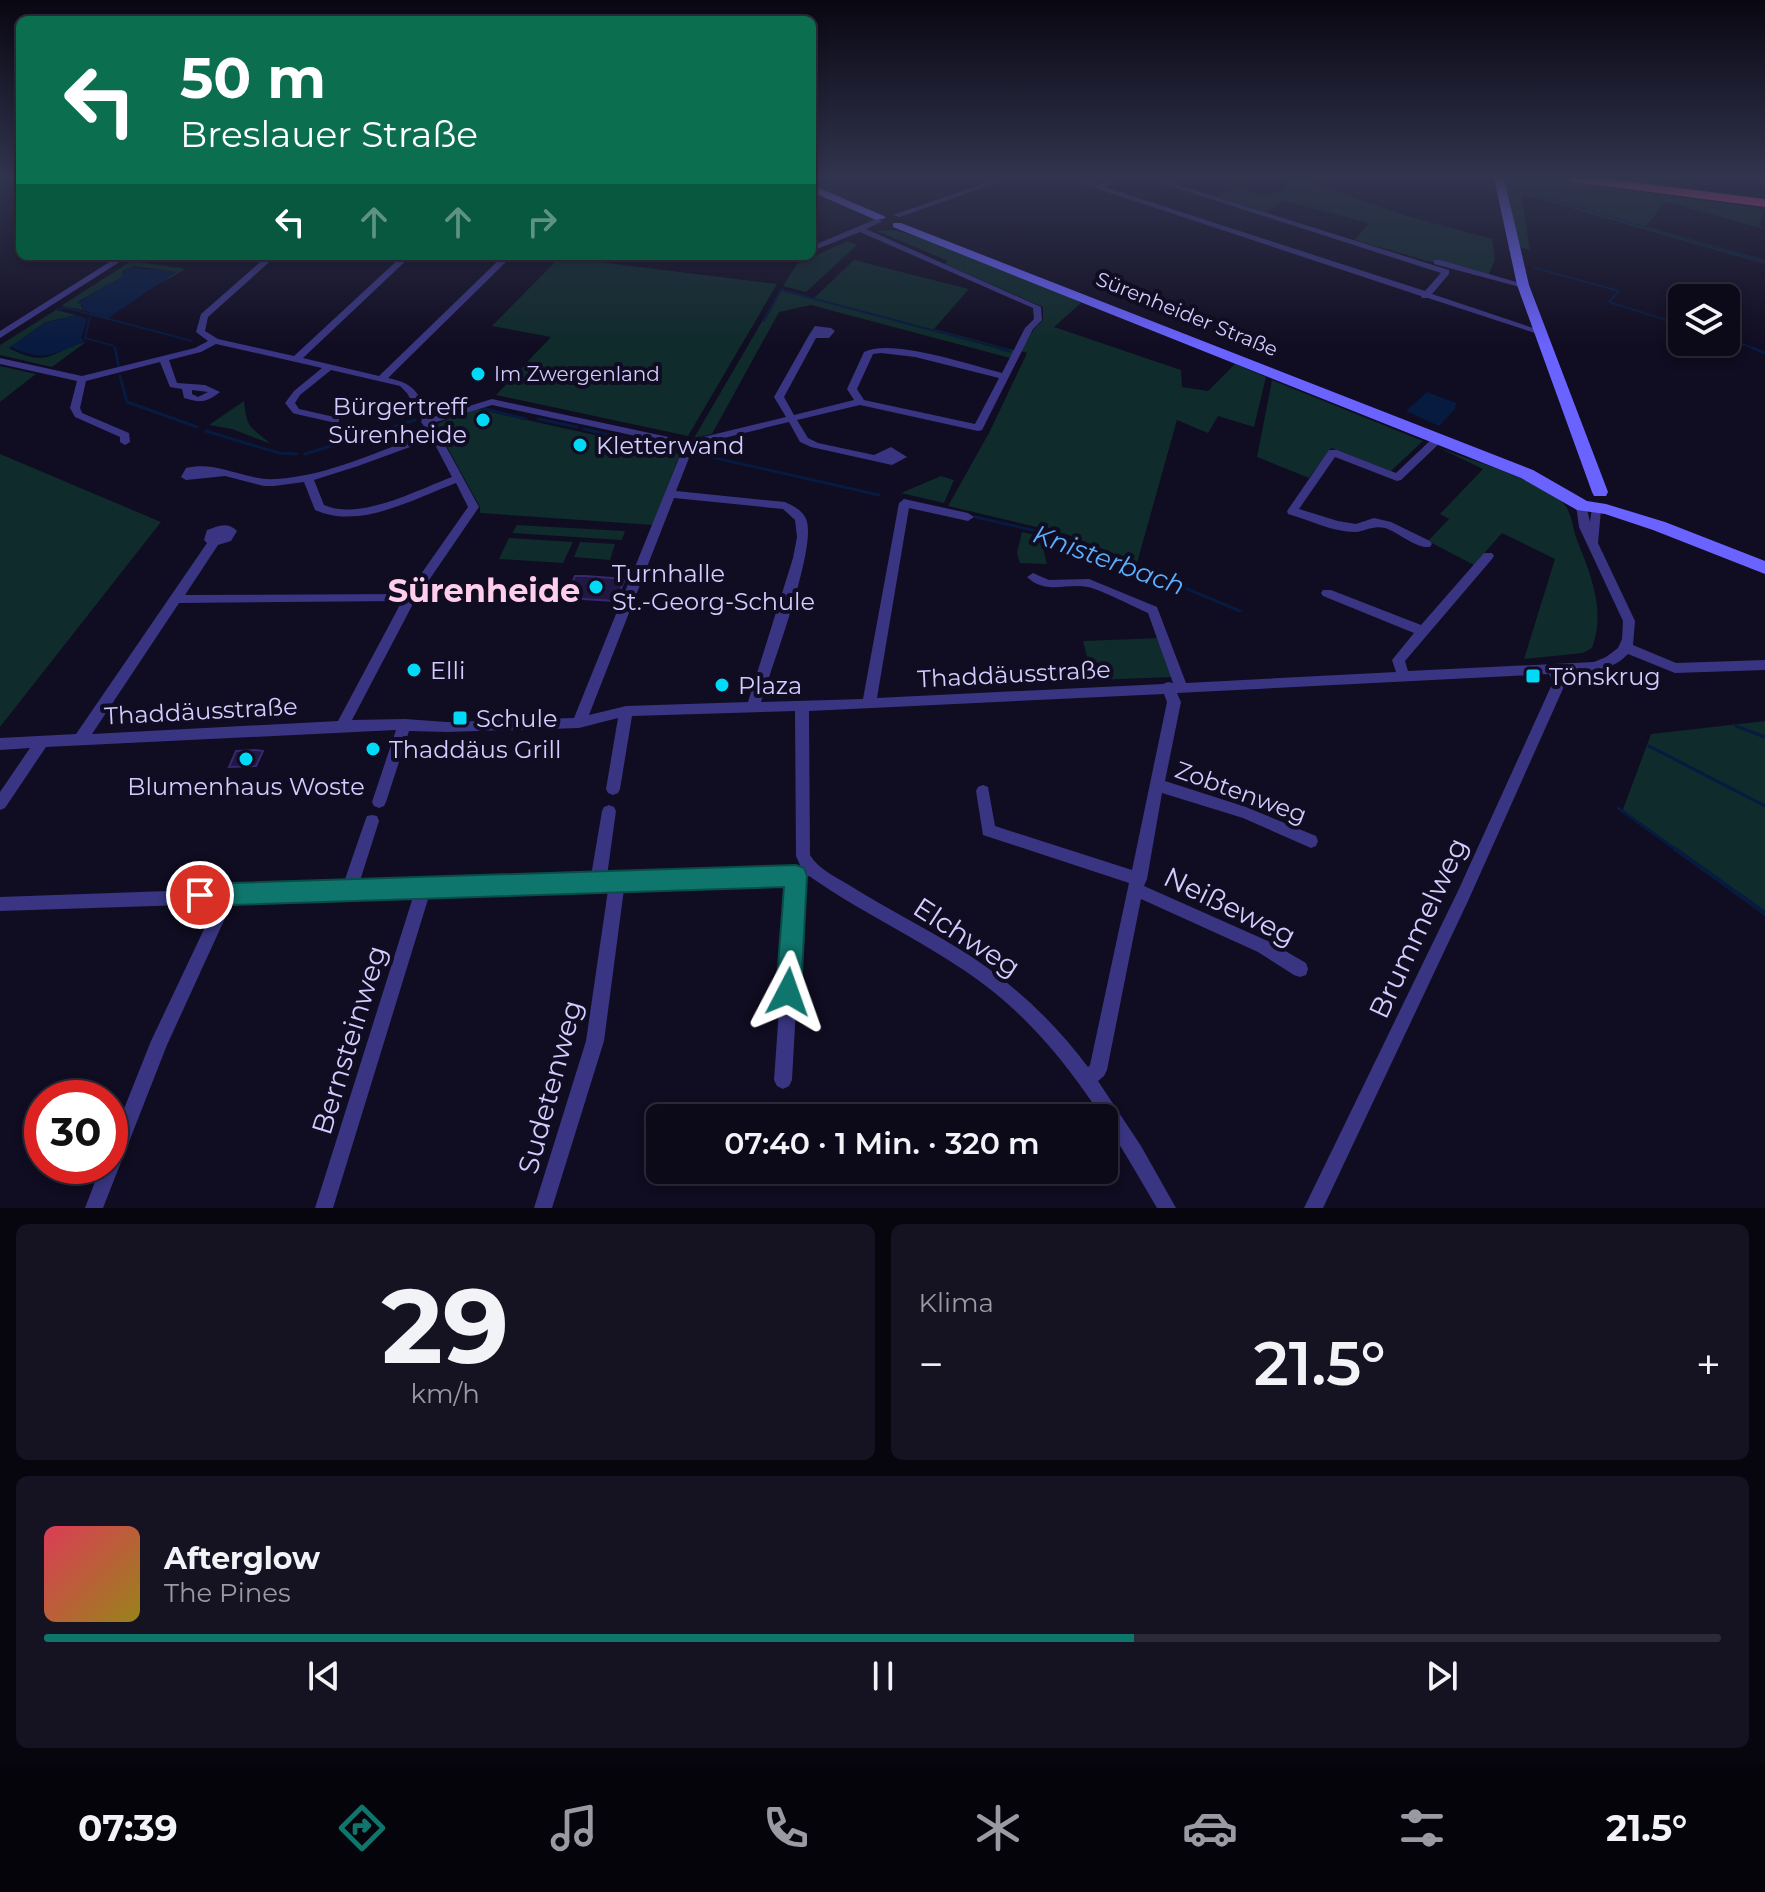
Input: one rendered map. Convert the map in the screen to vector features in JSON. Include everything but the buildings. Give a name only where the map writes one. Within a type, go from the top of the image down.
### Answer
[{"type":"main road","name":"Sürenheider Straße","points":[[928,234],[1765,568]]},
{"type":"main road","points":[[1512,234],[1523,285],[1590,464],[1590,499]]},
{"type":"street","points":[[816,248],[852,234]]},
{"type":"street","points":[[426,422],[492,402],[687,444],[860,402],[978,428],[1029,328],[1038,320],[1037,307],[874,234]]},
{"type":"street","points":[[1240,234],[1541,332]]},
{"type":"street","points":[[1327,234],[1446,272],[1425,296]]},
{"type":"street","points":[[1368,242],[1523,285]]},
{"type":"street","points":[[0,335],[119,260]]},
{"type":"street","points":[[267,260],[204,316],[200,332],[215,341],[382,378],[409,388],[474,507],[409,600],[343,725]]},
{"type":"street","points":[[297,359],[403,260]]},
{"type":"street","points":[[382,378],[504,260]]},
{"type":"street","points":[[813,335],[779,397],[804,440],[876,458]]},
{"type":"street","points":[[0,361],[82,379],[164,360],[215,341]]},
{"type":"street","points":[[860,402],[852,389],[869,352],[878,349],[897,350],[1004,376]]},
{"type":"street","points":[[164,360],[173,385],[187,389]]},
{"type":"street","points":[[330,367],[292,397],[290,403],[296,411],[336,420]]},
{"type":"street","points":[[82,379],[75,408],[78,415],[125,435],[125,442]]},
{"type":"street","points":[[222,473],[259,483],[308,479],[434,435]]},
{"type":"street","points":[[1426,544],[1374,522],[1356,528],[1311,520],[1292,511],[1333,452],[1397,478],[1439,438]]},
{"type":"street","points":[[579,723],[684,458]]},
{"type":"street","points":[[308,479],[319,507],[338,515],[371,509],[459,478]]},
{"type":"street","points":[[671,494],[785,506],[798,514],[803,524],[800,554],[753,708]]},
{"type":"street","points":[[1590,499],[1594,544],[1629,621],[1631,637],[1627,648],[1675,668],[1765,665]]},
{"type":"street","points":[[869,704],[904,503],[968,517]]},
{"type":"street","points":[[80,740],[214,542]]},
{"type":"street","points":[[1404,678],[1398,660],[1488,556]]},
{"type":"street","points":[[1033,577],[1047,584],[1089,583],[1153,610],[1175,687],[1138,885],[1098,1070],[1087,1080]]},
{"type":"street","points":[[1327,593],[1423,631]]},
{"type":"street","points":[[176,599],[372,597],[409,600]]},
{"type":"street","name":"Thaddäusstraße","points":[[0,744],[343,725],[447,727],[579,723],[626,711],[869,704],[1594,667],[1619,657],[1627,648]]},
{"type":"street","name":"Brummelweg","points":[[1313,1208],[1463,896],[1560,682],[1552,669]]},
{"type":"street","points":[[783,1080],[803,856],[802,707]]},
{"type":"street","points":[[613,789],[626,711]]},
{"type":"street","points":[[379,802],[405,724]]},
{"type":"street","points":[[0,804],[42,742]]},
{"type":"street","name":"Zobtenweg","points":[[1157,785],[1246,813],[1311,841]]},
{"type":"street","name":"Neißeweg","points":[[983,791],[988,830],[1138,885],[1264,947],[1300,969]]},
{"type":"street","points":[[598,882],[609,811]]},
{"type":"street","points":[[349,890],[372,821]]},
{"type":"street","points":[[0,904],[424,887],[617,883],[802,871]]},
{"type":"street","name":"Elchweg","points":[[802,871],[981,974],[1015,999],[1087,1080],[1126,1135],[1167,1208]]},
{"type":"street","name":"Sudetenweg","points":[[543,1208],[595,1041],[617,883]]},
{"type":"street","name":"Bernsteinweg","points":[[324,1208],[424,887]]},
{"type":"street","points":[[94,1208],[160,1041],[228,894]]},
{"type":"green space","points":[[885,234],[909,234],[929,240],[1069,296],[1081,303],[1054,327],[1181,370],[1182,387],[1208,391],[1235,364],[1266,377],[1254,427],[1218,416],[1208,433],[1177,420],[1137,563],[1066,534],[948,506],[990,431],[1027,353],[1021,351],[1043,320],[1043,307],[945,264],[948,261]]},
{"type":"green space","points":[[1360,234],[1475,234],[1492,239],[1495,260],[1487,278],[1355,240]]},
{"type":"green space","points":[[1516,234],[1527,234],[1530,250],[1518,247]]},
{"type":"green space","points":[[1662,234],[1675,234],[1765,260],[1765,264]]},
{"type":"green space","points":[[847,241],[857,245],[806,292],[783,286],[797,264],[816,260],[816,255]]},
{"type":"green space","points":[[557,260],[584,260],[777,284],[688,436],[496,395],[551,337],[492,326]]},
{"type":"green space","points":[[854,260],[969,289],[934,329],[1014,350],[1010,358],[811,305],[779,312],[712,434],[694,438],[781,289],[814,298]]},
{"type":"green space","points":[[131,261],[186,269],[153,287],[176,272],[134,266],[122,271],[122,277],[79,301],[83,310],[61,306]]},
{"type":"green space","points":[[56,310],[76,315],[46,322],[9,348],[43,358],[86,342],[52,367],[0,355],[0,345]]},
{"type":"green space","points":[[0,366],[36,374],[0,402]]},
{"type":"green space","points":[[1272,380],[1423,441],[1391,471],[1331,448],[1309,478],[1257,457]]},
{"type":"green space","points":[[244,401],[250,425],[271,444],[232,429],[209,425]]},
{"type":"green space","points":[[473,408],[680,454],[653,525],[480,513],[480,507],[435,425]]},
{"type":"green space","points":[[1435,446],[1534,484],[1565,505],[1595,593],[1598,620],[1592,648],[1583,653],[1524,659],[1555,559],[1502,533],[1474,565],[1428,541],[1449,519],[1440,514],[1483,469]]},
{"type":"green space","points":[[0,454],[161,522],[0,727]]},
{"type":"green space","points":[[941,476],[954,480],[944,503],[901,493]]},
{"type":"green space","points":[[517,525],[625,531],[622,540],[512,533]]},
{"type":"green space","points":[[1022,532],[1040,536],[1047,564],[1020,563],[1017,553]]},
{"type":"green space","points":[[509,538],[573,542],[563,563],[499,559]]},
{"type":"green space","points":[[580,542],[615,544],[610,560],[574,557]]},
{"type":"green space","points":[[1160,638],[1173,677],[1093,680],[1083,641]]},
{"type":"green space","points":[[1765,721],[1765,916],[1622,812],[1651,734]]},
{"type":"water","points":[[130,267],[176,272],[107,319],[83,310],[83,305],[77,303],[122,277],[122,272]]},
{"type":"water","points":[[76,315],[87,319],[81,338],[85,341],[49,355],[32,354],[10,347],[47,322]]},
{"type":"water","points":[[1427,392],[1456,403],[1455,409],[1439,426],[1406,411]]},
{"type":"waterway","points":[[1671,234],[1765,262]]},
{"type":"waterway","points":[[1535,268],[1619,291],[1609,302],[1668,321]]},
{"type":"waterway","points":[[764,321],[781,290],[1007,350]]},
{"type":"waterway","points":[[56,309],[67,308],[192,341]]},
{"type":"waterway","name":"Knisterbach","points":[[90,317],[85,338],[114,346],[115,350]]},
{"type":"waterway","points":[[1740,343],[1756,349]]},
{"type":"waterway","name":"Knisterbach","points":[[115,348],[119,368]]},
{"type":"waterway","points":[[999,348],[1009,351]]},
{"type":"waterway","points":[[1756,349],[1765,353]]},
{"type":"waterway","name":"Knisterbach","points":[[120,376],[127,402],[197,427]]},
{"type":"waterway","name":"Knisterbach","points":[[435,413],[463,404]]},
{"type":"waterway","name":"Knisterbach","points":[[482,408],[526,419]]},
{"type":"waterway","name":"Knisterbach","points":[[538,419],[577,427]]},
{"type":"waterway","name":"Knisterbach","points":[[305,454],[415,420]]},
{"type":"waterway","name":"Knisterbach","points":[[584,429],[661,447]]},
{"type":"waterway","name":"Knisterbach","points":[[206,431],[279,453],[297,454]]},
{"type":"waterway","name":"Knisterbach","points":[[673,449],[680,451]]},
{"type":"waterway","name":"Knisterbach","points":[[693,453],[879,495]]},
{"type":"waterway","name":"Knisterbach","points":[[975,517],[1063,537],[1240,611]]},
{"type":"waterway","points":[[1736,726],[1765,737]]},
{"type":"waterway","points":[[1649,746],[1765,806]]},
{"type":"waterway","name":"Knisterbach","points":[[1618,808],[1678,851]]},
{"type":"waterway","name":"Knisterbach","points":[[1675,849],[1765,913]]},
{"type":"place","name":"Im Zwergenland","points":[[478,374]]},
{"type":"place","name":"Bürgertreff Sürenheide","points":[[483,420]]},
{"type":"place","name":"Kletterwand","points":[[580,445]]},
{"type":"place","name":"Turnhalle St.-Georg-Schule","points":[[596,587]]},
{"type":"place","name":"Elli","points":[[414,670]]},
{"type":"place","name":"Tönskrug","points":[[1533,676]]},
{"type":"place","name":"Plaza","points":[[722,685]]},
{"type":"place","name":"Schule","points":[[460,718]]},
{"type":"place","name":"Thaddäus Grill","points":[[373,749]]},
{"type":"place","name":"Blumenhaus Woste","points":[[246,759]]},
{"type":"district","name":"Sürenheide","points":[[484,590]]},
{"type":"route","points":[[200,895],[796,876],[788,992]]}]
